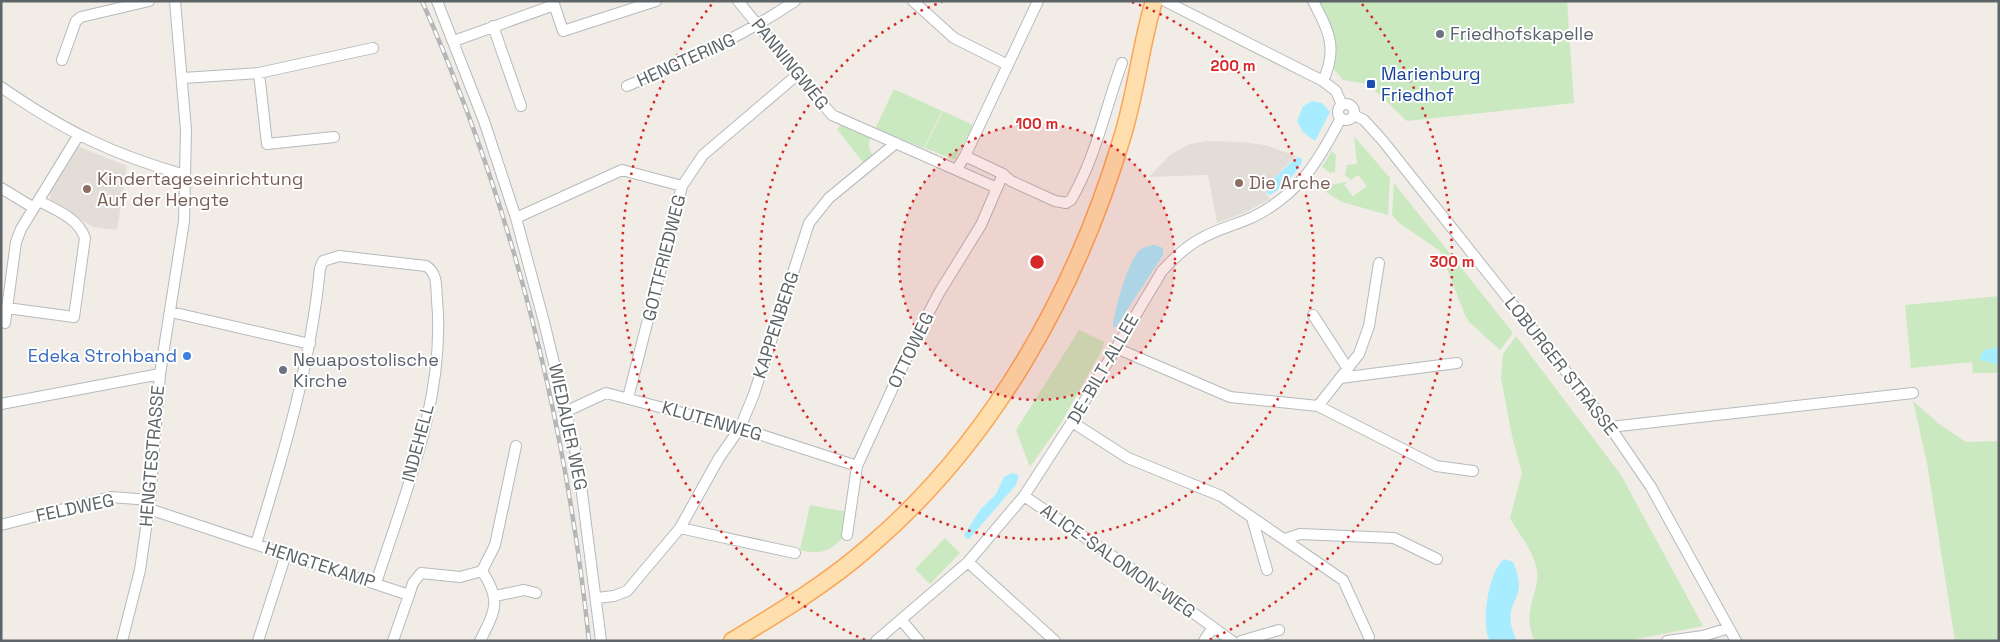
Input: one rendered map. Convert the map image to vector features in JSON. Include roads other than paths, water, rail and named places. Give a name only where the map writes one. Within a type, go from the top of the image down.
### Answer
[{"type":"main road","points":[[732,641],[805,596],[854,560],[883,535],[948,468],[1010,384],[1051,313],[1100,204],[1128,120],[1154,1]]},
{"type":"street","points":[[62,60],[70,33],[76,21],[81,17],[149,1]]},
{"type":"street","name":"HENGTESTRASSE","points":[[122,641],[140,570],[149,504],[160,374],[184,221],[183,78],[176,1]]},
{"type":"street","name":"WIEDAUER WEG","points":[[437,1],[484,121],[516,218],[567,411],[578,462],[601,641]]},
{"type":"street","points":[[454,41],[553,3],[563,31],[656,1]]},
{"type":"street","name":"PANNINGWEG","points":[[738,1],[797,75],[832,115],[997,188]]},
{"type":"street","name":"HENGTERING","points":[[627,86],[704,53],[758,26],[795,1]]},
{"type":"street","points":[[913,1],[954,38],[1008,65]]},
{"type":"street","points":[[957,169],[965,156],[1038,1]]},
{"type":"street","points":[[1165,1],[1322,82],[1336,91],[1342,105]]},
{"type":"street","points":[[1313,1],[1324,22],[1332,46],[1331,61],[1322,82]]},
{"type":"street","points":[[493,26],[520,106]]},
{"type":"street","points":[[183,78],[259,74],[373,48]]},
{"type":"street","points":[[965,156],[1003,174],[1011,182],[1055,201],[1066,203],[1071,200],[1097,145],[1106,106],[1122,63]]},
{"type":"street","points":[[259,74],[267,144],[334,137]]},
{"type":"street","name":"GOTTFRIEDWEG","points":[[628,398],[682,186],[703,155],[797,75]]},
{"type":"street","points":[[1,87],[41,115],[78,136],[127,158],[185,175]]},
{"type":"street","points":[[1342,105],[1352,106],[1354,115],[1348,120],[1341,118],[1338,111],[1342,105]]},
{"type":"street","name":"LOBURGER STRASSE","points":[[1354,115],[1364,120],[1382,141],[1610,427],[1651,488],[1736,641]]},
{"type":"street","name":"DE-BILT-ALLEE","points":[[876,641],[902,621],[968,562],[1024,496],[1072,422],[1154,282],[1170,262],[1199,239],[1254,216],[1287,195],[1312,169],[1341,118]]},
{"type":"street","points":[[5,322],[16,242],[21,229],[78,136]]},
{"type":"street","name":"KAPPENBERG","points":[[596,598],[614,596],[627,591],[680,528],[719,458],[740,428],[754,394],[809,223],[829,198],[896,143]]},
{"type":"street","points":[[516,218],[622,170],[682,186]]},
{"type":"street","name":"OTTOWEG","points":[[847,535],[858,466],[916,337],[939,293],[981,225],[1003,174]]},
{"type":"street","points":[[1,188],[76,223],[82,230],[85,238],[74,317],[7,308]]},
{"type":"street","name":"INDEHELL","points":[[310,344],[320,268],[323,261],[339,256],[419,264],[431,269],[435,276],[440,324],[434,383],[422,438],[376,583]]},
{"type":"street","points":[[1318,406],[1359,354],[1369,326],[1379,263]]},
{"type":"street","points":[[171,312],[310,344],[289,436],[256,544]]},
{"type":"street","points":[[1313,315],[1348,369]]},
{"type":"street","points":[[1116,348],[1230,397],[1318,406],[1436,466],[1473,471]]},
{"type":"street","points":[[1340,378],[1457,363]]},
{"type":"street","points":[[1,404],[160,374]]},
{"type":"street","name":"KLUTENWEG","points":[[567,411],[606,393],[740,428],[858,466]]},
{"type":"street","points":[[1610,427],[1913,393]]},
{"type":"street","points":[[1072,422],[1128,458],[1221,496],[1344,580],[1369,637]]},
{"type":"street","points":[[394,641],[413,582],[421,573],[460,577],[482,571],[495,545],[516,446]]},
{"type":"street","name":"ALICE-SALOMON-WEG","points":[[1024,496],[1156,585],[1232,641]]},
{"type":"street","name":"FELDWEG","points":[[1,525],[111,497],[149,504]]},
{"type":"street","name":"HENGTEKAMP","points":[[149,504],[256,544],[409,595]]},
{"type":"street","points":[[1252,518],[1267,570]]},
{"type":"street","points":[[680,528],[795,553]]},
{"type":"street","points":[[1285,539],[1300,534],[1394,538],[1437,559]]},
{"type":"street","points":[[258,641],[286,554]]},
{"type":"street","points":[[968,562],[1055,641]]},
{"type":"street","points":[[480,641],[493,610],[495,596],[482,571]]},
{"type":"street","points":[[495,596],[524,590],[536,593]]},
{"type":"street","points":[[902,621],[919,641]]},
{"type":"street","name":"ALICE-SALOMON-WEG","points":[[1204,641],[1212,627]]},
{"type":"street","points":[[1666,641],[1703,636],[1729,628]]},
{"type":"street","points":[[1241,641],[1279,630]]},
{"type":"water","points":[[1312,101],[1322,103],[1330,112],[1315,141],[1303,132],[1297,121],[1303,106]]},
{"type":"water","points":[[1297,157],[1302,159],[1299,168],[1278,190],[1269,195],[1266,192],[1271,181]]},
{"type":"water","points":[[1155,245],[1163,248],[1163,255],[1116,327],[1113,327],[1126,275],[1135,256],[1147,246]]},
{"type":"water","points":[[1999,347],[1999,365],[1980,360],[1981,354],[1985,350]]},
{"type":"water","points":[[1012,473],[1019,475],[1016,485],[969,539],[965,538],[964,535],[980,510],[996,494],[1004,477]]},
{"type":"water","points":[[1504,559],[1513,562],[1519,583],[1511,615],[1511,626],[1516,640],[1490,641],[1487,633],[1486,611],[1490,586],[1494,574]]},
{"type":"railway","points":[[422,1],[454,78],[483,156],[531,314],[566,476],[579,558],[589,641]]},
{"type":"place","name":"Friedhofskapelle","points":[[1440,34]]},
{"type":"place","name":"Marienburg Friedhof","points":[[1371,84]]},
{"type":"place","name":"Die Arche","points":[[1239,183]]},
{"type":"place","name":"Kindertageseinrichtung Auf der Hengte","points":[[87,189]]},
{"type":"place","name":"Edeka Strohband","points":[[187,356]]},
{"type":"place","name":"Neuapostolische Kirche","points":[[283,370]]}]
